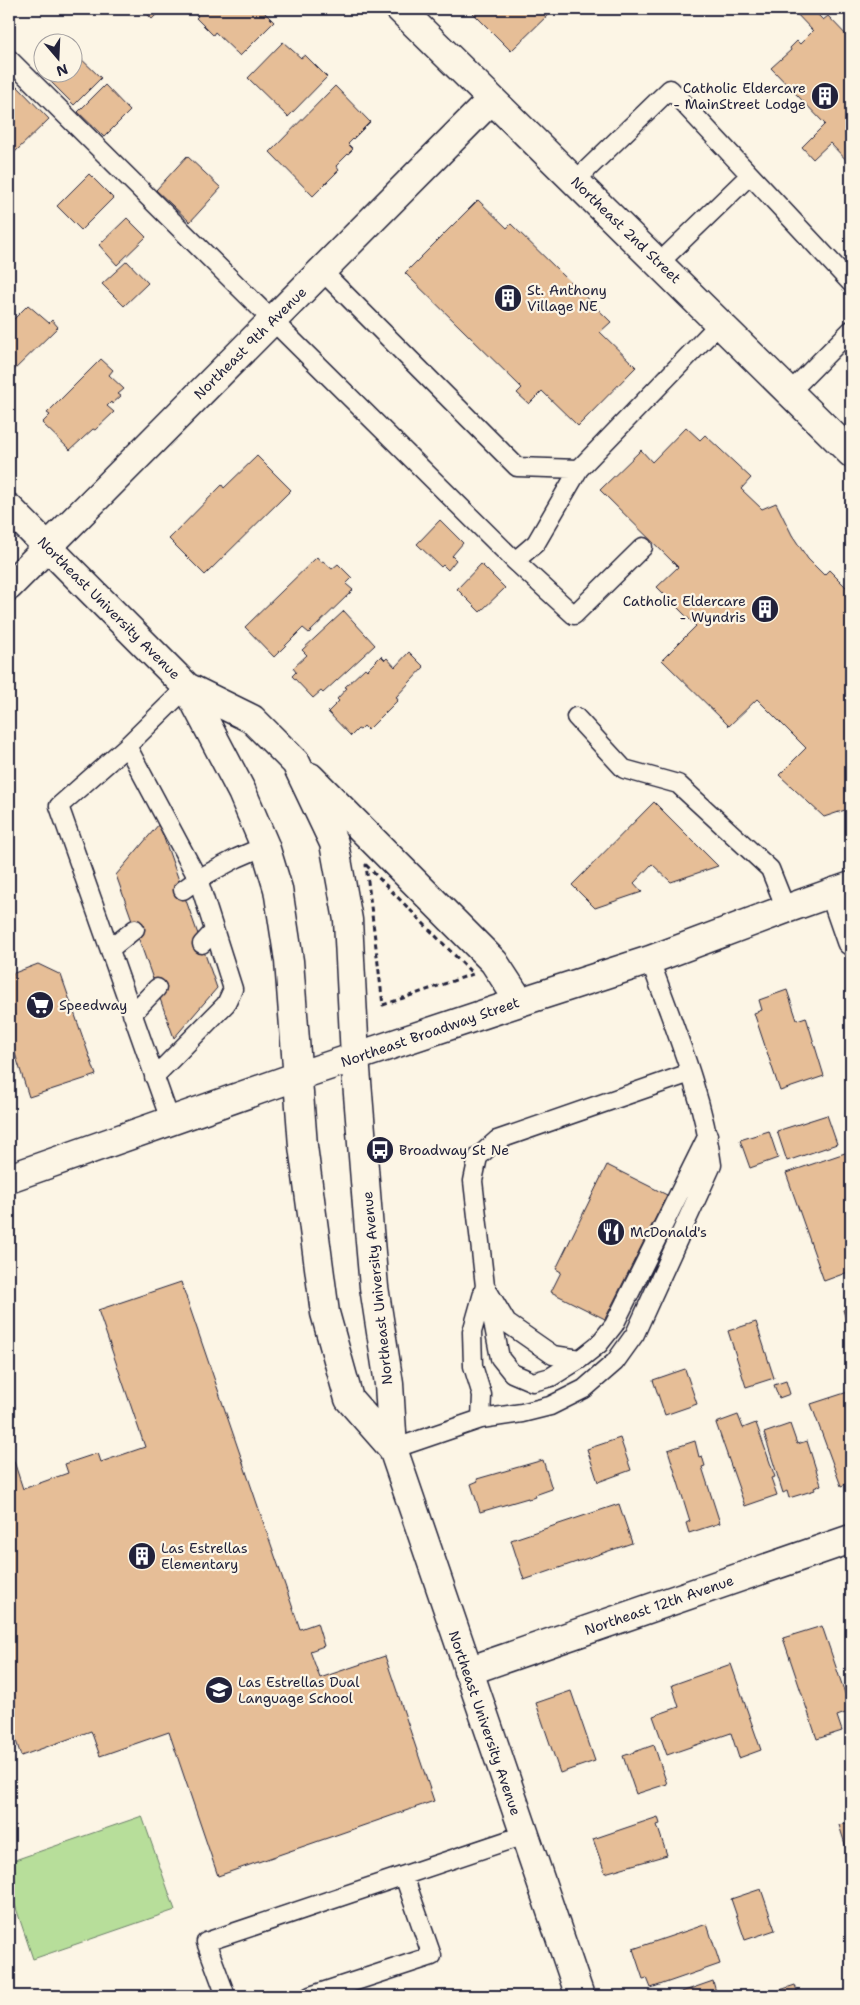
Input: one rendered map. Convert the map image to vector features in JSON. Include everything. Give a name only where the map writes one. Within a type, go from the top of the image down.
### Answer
[{"type":"main road","name":"Northeast 2nd Street","points":[[400,9],[491,100],[660,262],[851,453]]},
{"type":"main road","name":"Northeast 9th Avenue","points":[[9,586],[491,100]]},
{"type":"main road","name":"Northeast University Avenue","points":[[9,508],[187,686],[242,792],[265,846],[278,889],[290,961],[303,1146],[325,1312],[349,1399],[393,1449]]},
{"type":"main road","name":"Northeast University Avenue","points":[[187,686],[252,719],[296,763],[334,843],[348,920],[355,1057],[374,1287],[389,1384],[393,1449],[580,1996]]},
{"type":"main road","points":[[296,763],[494,962],[520,1002]]},
{"type":"main road","points":[[843,889],[851,941]]},
{"type":"main road","name":"Northeast Broadway Street","points":[[9,1178],[298,1076],[650,960],[843,889]]},
{"type":"main road","name":"Northeast 12th Avenue","points":[[468,1671],[851,1539]]},
{"type":"lane","points":[[9,59],[515,561],[574,615],[643,547]]},
{"type":"lane","points":[[575,181],[670,89],[851,283]]},
{"type":"lane","points":[[660,262],[750,175]]},
{"type":"lane","points":[[322,271],[517,467],[579,469]]},
{"type":"lane","points":[[515,561],[536,542],[579,469],[720,323]]},
{"type":"lane","points":[[790,392],[851,330]]},
{"type":"lane","points":[[170,1120],[59,806],[127,746],[187,686]]},
{"type":"lane","points":[[576,717],[624,769],[678,784],[770,869],[786,909]]},
{"type":"lane","points":[[127,746],[198,879],[232,989],[226,1004],[154,1077]]},
{"type":"lane","points":[[183,890],[198,879],[237,858],[265,846]]},
{"type":"lane","points":[[110,949],[135,929]]},
{"type":"lane","points":[[202,944],[214,931]]},
{"type":"lane","points":[[393,1449],[480,1419],[522,1413],[550,1406],[584,1389],[615,1362],[635,1334],[712,1165],[708,1134],[690,1073],[650,960]]},
{"type":"lane","points":[[132,1014],[157,988]]},
{"type":"lane","points":[[690,1073],[497,1140],[478,1157],[474,1181],[486,1286],[500,1358],[512,1373],[533,1382],[551,1377],[580,1359],[598,1344],[614,1325],[708,1134]]},
{"type":"lane","points":[[486,1286],[507,1323],[553,1355],[580,1359]]},
{"type":"lane","points":[[480,1419],[482,1395],[473,1366],[472,1332],[486,1286]]},
{"type":"lane","points":[[226,1996],[206,1942],[524,1835]]},
{"type":"lane","points":[[310,1996],[432,1956],[404,1876]]},
{"type":"path","points":[[366,865],[413,913],[473,974],[383,1005],[366,865]]},
{"type":"green space","points":[[142,1816],[175,1910],[33,1959],[9,1887],[9,1862]]},
{"type":"building","points":[[142,9],[162,9],[152,19]]},
{"type":"building","points":[[191,9],[261,9],[274,22],[240,56],[215,32],[213,35],[196,18],[198,16]]},
{"type":"building","points":[[469,9],[554,9],[511,51]]},
{"type":"building","name":"Catholic Eldercare - MainStreet Lodge","points":[[812,9],[823,20],[828,16],[851,40],[851,165],[830,143],[813,159],[802,147],[825,124],[771,68],[791,50],[790,48],[797,41],[800,44],[813,31],[793,10]]},
{"type":"building","points":[[283,42],[301,58],[305,55],[327,77],[288,117],[248,78]]},
{"type":"building","points":[[82,60],[101,78],[74,105],[51,82],[82,82]]},
{"type":"building","points":[[105,85],[130,111],[104,137],[78,112]]},
{"type":"building","points":[[17,86],[49,119],[14,153],[9,147],[9,95]]},
{"type":"building","points":[[335,86],[370,122],[348,144],[353,149],[336,166],[339,170],[313,196],[270,152]]},
{"type":"building","points":[[187,156],[221,188],[190,222],[156,190]]},
{"type":"building","points":[[89,174],[113,198],[81,230],[57,206]]},
{"type":"building","name":"St. Anthony Village NE","points":[[478,200],[507,228],[511,224],[611,322],[600,332],[636,367],[578,426],[542,391],[529,404],[517,393],[522,388],[405,273]]},
{"type":"building","points":[[127,218],[146,237],[117,265],[99,245]]},
{"type":"building","points":[[127,261],[148,283],[124,306],[102,284]]},
{"type":"building","points":[[28,305],[49,323],[52,320],[58,327],[9,375],[9,324]]},
{"type":"building","points":[[101,359],[113,370],[109,375],[124,389],[118,394],[121,396],[107,406],[114,412],[70,450],[42,423],[50,415],[47,413]]},
{"type":"building","name":"Catholic Eldercare - Wyndris","points":[[686,427],[700,440],[705,435],[751,478],[741,489],[762,509],[776,503],[792,535],[808,559],[824,575],[829,570],[851,592],[851,808],[824,817],[779,775],[806,748],[757,699],[729,726],[662,660],[696,626],[657,587],[678,567],[600,490],[641,450],[652,462]]},
{"type":"building","points":[[257,456],[291,490],[205,575],[169,539],[222,485],[224,488]]},
{"type":"building","points":[[440,520],[463,543],[452,556],[456,560],[448,570],[443,565],[441,567],[417,544]]},
{"type":"building","points":[[317,557],[332,569],[338,564],[352,578],[346,584],[353,590],[309,633],[303,628],[274,657],[245,627]]},
{"type":"building","points":[[481,564],[505,588],[480,612],[457,589]]},
{"type":"building","points":[[344,611],[375,645],[323,693],[321,691],[313,698],[292,676],[296,672],[293,668],[307,655],[302,650]]},
{"type":"building","points":[[409,652],[424,667],[396,697],[398,700],[368,730],[364,726],[351,736],[328,712],[339,701],[337,699],[347,688],[345,687],[381,656],[385,660],[387,658],[395,667]]},
{"type":"building","points":[[654,802],[718,866],[671,882],[652,864],[634,883],[642,892],[595,908],[572,885]]},
{"type":"building","points":[[159,824],[217,988],[174,1038],[116,875]]},
{"type":"building","name":"Speedway","points":[[38,964],[61,975],[96,1075],[29,1097],[9,1035],[9,975]]},
{"type":"building","points":[[787,990],[797,1020],[806,1017],[824,1076],[780,1091],[754,1013],[762,1010],[759,1000]]},
{"type":"building","points":[[827,1115],[837,1144],[787,1161],[777,1131]]},
{"type":"building","points":[[769,1131],[778,1158],[750,1168],[740,1140]]},
{"type":"building","points":[[848,1152],[851,1161],[851,1271],[824,1281],[786,1173]]},
{"type":"building","name":"McDonald's","points":[[607,1165],[667,1195],[605,1319],[551,1292],[561,1272],[556,1269]]},
{"type":"building","name":"Las Estrellas Elementary","points":[[181,1282],[300,1629],[317,1623],[324,1646],[310,1651],[320,1678],[385,1656],[434,1801],[218,1876],[169,1732],[100,1756],[91,1731],[21,1756],[9,1719],[9,1446],[23,1489],[68,1473],[65,1464],[98,1453],[101,1462],[145,1447],[98,1310]]},
{"type":"building","points":[[851,1307],[851,1335],[843,1310]]},
{"type":"building","points":[[756,1322],[774,1378],[746,1387],[728,1331]]},
{"type":"building","points":[[685,1369],[697,1404],[665,1415],[653,1380]]},
{"type":"building","points":[[786,1381],[790,1394],[779,1398],[774,1385]]},
{"type":"building","points":[[851,1391],[851,1482],[841,1486],[811,1404]]},
{"type":"building","points":[[738,1415],[743,1428],[756,1423],[775,1477],[771,1478],[777,1495],[745,1506],[716,1423]]},
{"type":"building","points":[[790,1424],[797,1444],[807,1441],[821,1485],[814,1488],[815,1490],[789,1498],[787,1491],[783,1493],[764,1433]]},
{"type":"building","points":[[620,1438],[631,1470],[598,1482],[587,1449]]},
{"type":"building","points":[[695,1441],[699,1457],[702,1456],[705,1466],[702,1467],[720,1523],[689,1533],[686,1523],[690,1521],[668,1450]]},
{"type":"building","points":[[543,1460],[552,1489],[535,1495],[536,1497],[480,1512],[471,1484],[478,1481],[477,1479]]},
{"type":"building","points":[[619,1504],[632,1543],[524,1580],[511,1540]]},
{"type":"building","points":[[822,1626],[851,1711],[837,1716],[842,1731],[817,1739],[783,1638]]},
{"type":"building","points":[[731,1664],[761,1750],[739,1758],[731,1733],[667,1755],[653,1716],[679,1707],[672,1685]]},
{"type":"building","points":[[571,1691],[595,1761],[560,1773],[536,1703]]},
{"type":"building","points":[[654,1745],[667,1784],[636,1794],[623,1756]]},
{"type":"building","points":[[658,1817],[660,1824],[657,1825],[667,1855],[605,1873],[593,1839]]},
{"type":"building","points":[[851,1822],[851,1856],[849,1857],[839,1825]]},
{"type":"building","points":[[761,1889],[775,1930],[745,1940],[731,1899]]},
{"type":"building","points":[[707,1924],[720,1964],[651,1988],[647,1978],[643,1979],[633,1949]]},
{"type":"building","points":[[713,1981],[717,1996],[670,1996]]},
{"type":"building","points":[[795,1985],[799,1996],[765,1996],[765,1995]]},
{"type":"place","name":"Catholic Eldercare - MainStreet Lodge","points":[[825,96]]},
{"type":"place","name":"St. Anthony Village NE","points":[[508,298]]},
{"type":"place","name":"Catholic Eldercare - Wyndris","points":[[765,609]]},
{"type":"place","name":"Speedway","points":[[40,1005]]},
{"type":"place","name":"Broadway St Ne","points":[[380,1150]]},
{"type":"place","name":"McDonald's","points":[[611,1232]]},
{"type":"place","name":"Las Estrellas Elementary","points":[[142,1556]]},
{"type":"place","name":"Las Estrellas Dual Language School","points":[[219,1690]]}]
